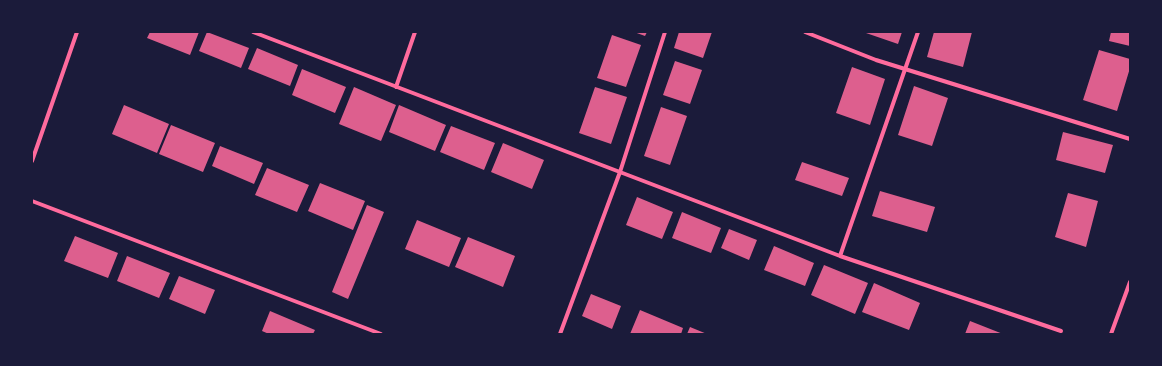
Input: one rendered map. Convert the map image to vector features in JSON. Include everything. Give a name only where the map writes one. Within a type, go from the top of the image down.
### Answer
[{"type":"street","points":[[32,161],[77,32]]},
{"type":"street","points":[[253,32],[840,256],[1061,331]]},
{"type":"street","points":[[396,87],[415,32]]},
{"type":"street","points":[[560,334],[620,172],[665,32]]},
{"type":"street","points":[[805,32],[876,60],[1130,139]]},
{"type":"street","points":[[840,256],[918,32]]},
{"type":"street","points":[[32,201],[380,334]]},
{"type":"street","points":[[1111,334],[1130,282]]},
{"type":"building","points":[[150,32],[199,32],[190,55],[147,38]]},
{"type":"building","points":[[207,32],[249,48],[241,68],[199,51]]},
{"type":"building","points":[[634,32],[647,32],[645,36]]},
{"type":"building","points":[[679,32],[712,32],[703,58],[674,48]]},
{"type":"building","points":[[902,32],[898,44],[866,33]]},
{"type":"building","points":[[934,32],[972,32],[963,67],[927,57]]},
{"type":"building","points":[[1111,32],[1130,32],[1130,46],[1109,41]]},
{"type":"building","points":[[612,35],[641,45],[626,87],[597,78]]},
{"type":"building","points":[[257,48],[298,65],[290,86],[248,69]]},
{"type":"building","points":[[1099,50],[1130,59],[1130,68],[1117,111],[1083,100]]},
{"type":"building","points":[[675,61],[702,70],[690,104],[663,95]]},
{"type":"building","points":[[852,67],[885,79],[870,125],[836,113]]},
{"type":"building","points":[[302,69],[346,87],[335,113],[292,95]]},
{"type":"building","points":[[914,86],[948,98],[932,146],[898,135]]},
{"type":"building","points":[[354,87],[396,105],[381,141],[339,124]]},
{"type":"building","points":[[595,87],[627,97],[611,144],[579,133]]},
{"type":"building","points":[[124,105],[169,124],[157,153],[112,134]]},
{"type":"building","points":[[399,105],[446,125],[435,151],[389,132]]},
{"type":"building","points":[[661,107],[687,116],[670,165],[644,156]]},
{"type":"building","points":[[171,125],[215,143],[203,172],[159,154]]},
{"type":"building","points":[[451,126],[495,143],[484,170],[440,152]]},
{"type":"building","points":[[1063,132],[1113,145],[1105,173],[1056,160]]},
{"type":"building","points":[[503,143],[544,160],[532,189],[491,172]]},
{"type":"building","points":[[220,146],[263,163],[254,184],[212,166]]},
{"type":"building","points":[[802,162],[849,178],[842,196],[795,180]]},
{"type":"building","points":[[267,168],[309,185],[297,212],[255,195]]},
{"type":"building","points":[[320,183],[365,201],[353,230],[308,211]]},
{"type":"building","points":[[880,191],[935,207],[927,232],[872,216]]},
{"type":"building","points":[[1068,193],[1098,201],[1086,247],[1055,237]]},
{"type":"building","points":[[637,197],[673,212],[662,239],[626,225]]},
{"type":"building","points":[[367,205],[384,212],[348,299],[332,292]]},
{"type":"building","points":[[682,212],[721,228],[711,253],[672,238]]},
{"type":"building","points":[[417,220],[461,238],[449,267],[405,249]]},
{"type":"building","points":[[729,229],[757,240],[749,260],[721,248]]},
{"type":"building","points":[[75,236],[118,253],[108,278],[64,261]]},
{"type":"building","points":[[468,237],[515,256],[503,287],[455,267]]},
{"type":"building","points":[[774,246],[814,263],[805,286],[764,270]]},
{"type":"building","points":[[127,256],[170,273],[159,298],[117,281]]},
{"type":"building","points":[[824,265],[868,283],[855,314],[811,295]]},
{"type":"building","points":[[179,276],[215,290],[205,314],[169,299]]},
{"type":"building","points":[[874,283],[920,303],[909,330],[862,312]]},
{"type":"building","points":[[591,294],[621,306],[612,329],[582,316]]},
{"type":"building","points":[[640,310],[683,328],[681,334],[630,334]]},
{"type":"building","points":[[270,311],[315,330],[313,334],[269,334],[262,331]]},
{"type":"building","points":[[970,321],[1003,334],[965,334]]},
{"type":"building","points":[[690,327],[707,334],[687,334]]}]
